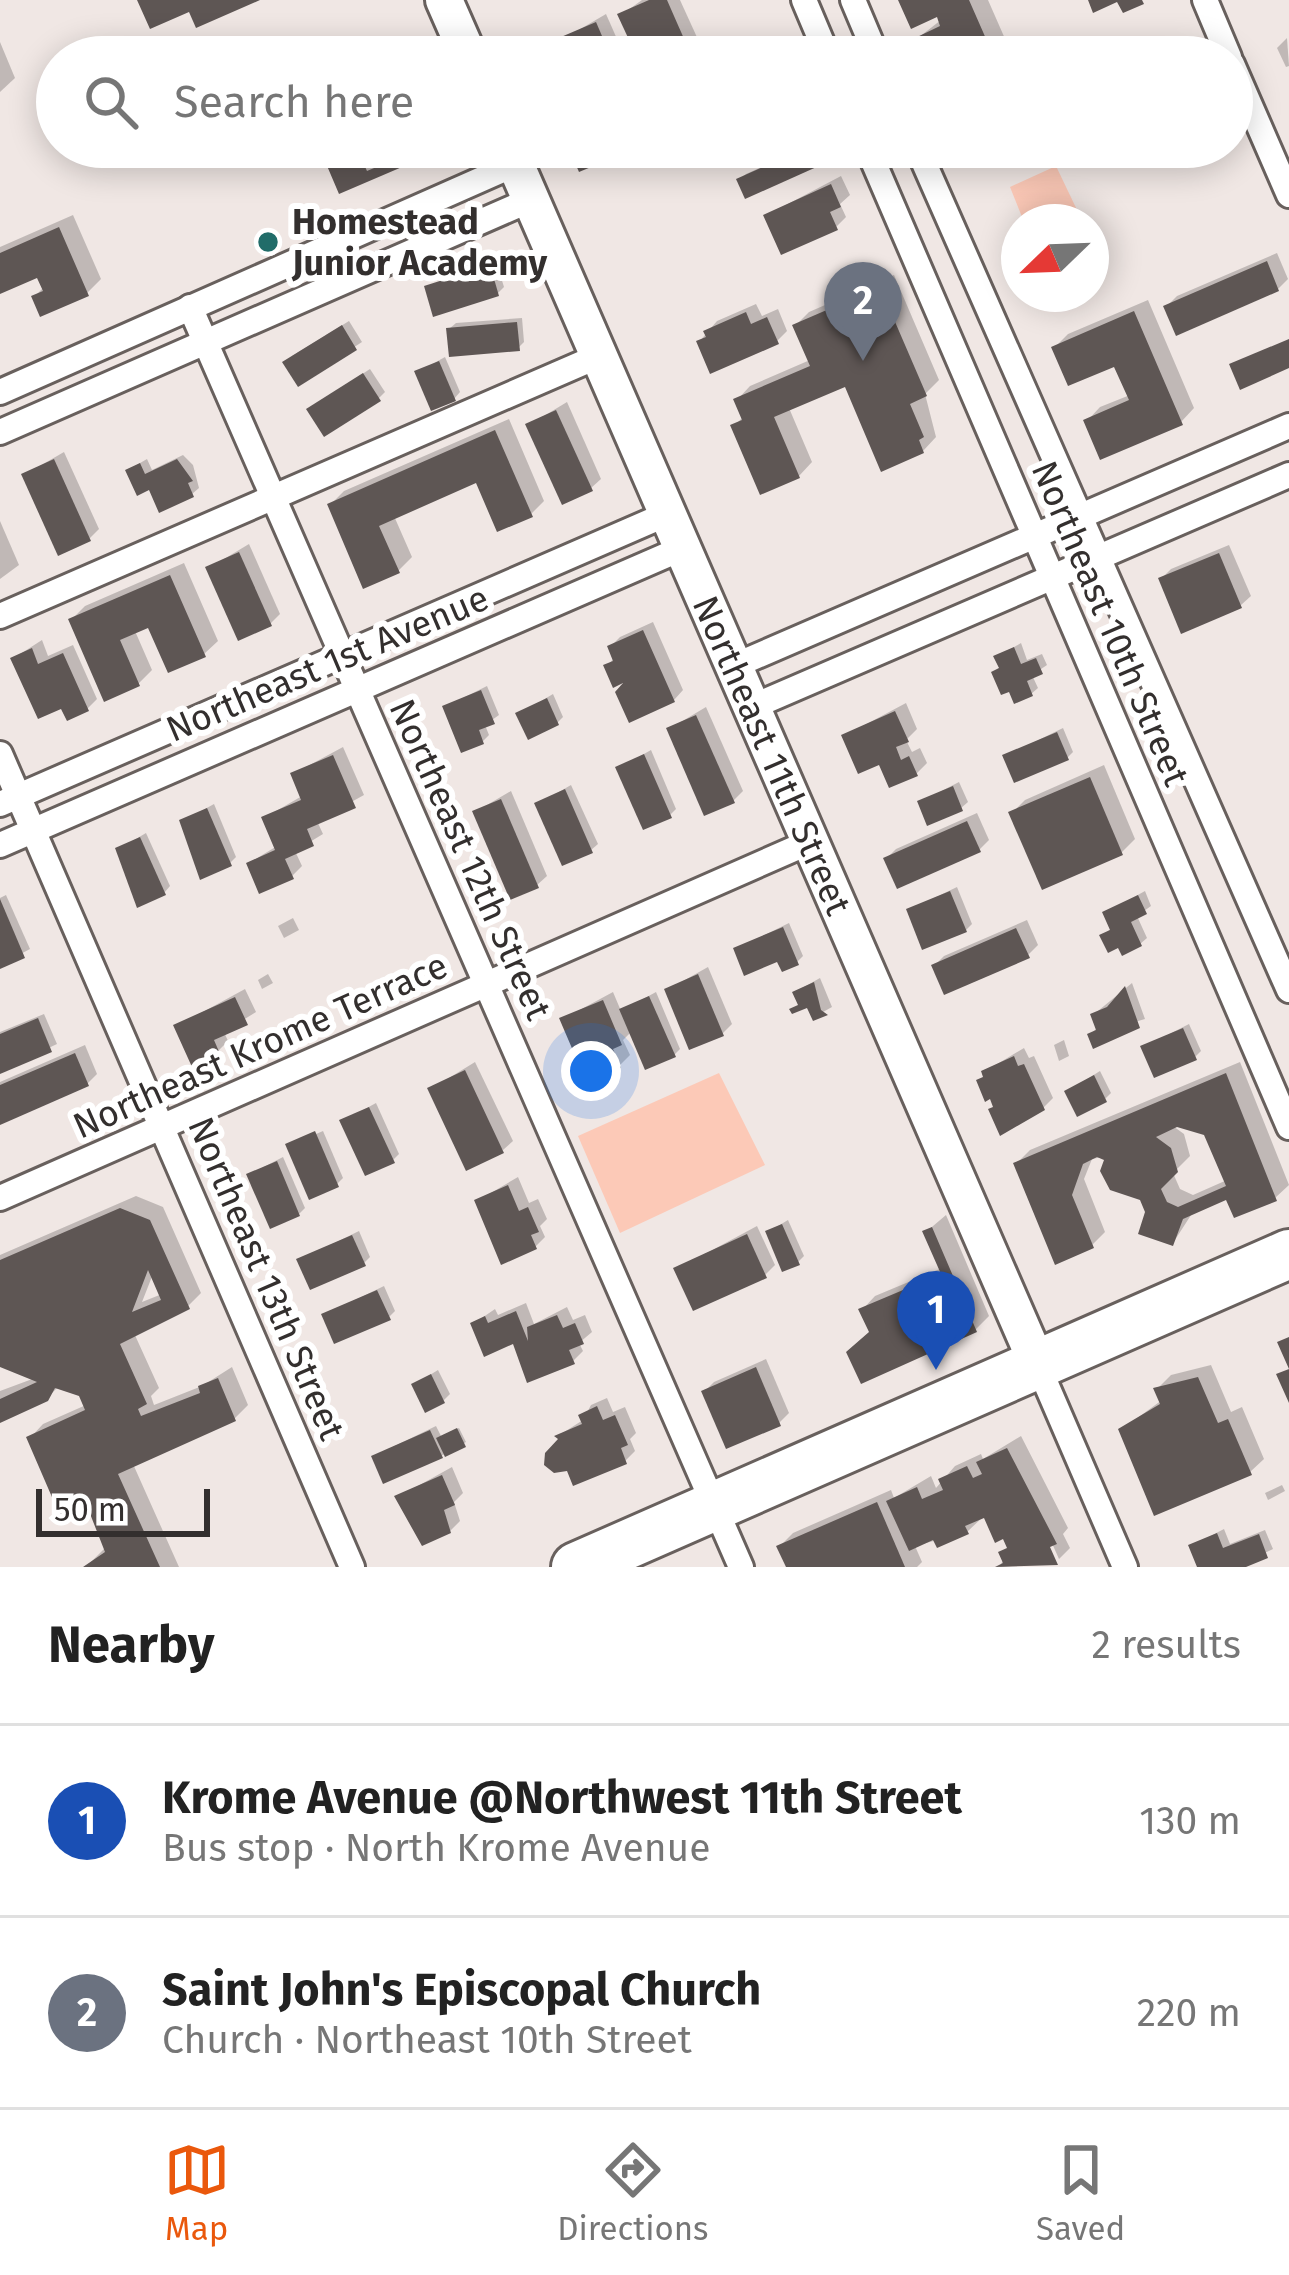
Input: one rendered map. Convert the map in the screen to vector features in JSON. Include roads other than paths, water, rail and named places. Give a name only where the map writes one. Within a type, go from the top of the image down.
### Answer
[{"type":"highway","points":[[576,1567],[1289,1254]]},
{"type":"street","points":[[444,0],[460,36]]},
{"type":"street","points":[[804,0],[819,36]]},
{"type":"street","points":[[853,0],[869,36]]},
{"type":"street","points":[[1205,0],[1221,36]]},
{"type":"street","points":[[1253,111],[1289,195]]},
{"type":"street","points":[[0,392],[486,168]]},
{"type":"street","name":"Northeast 11th Street","points":[[517,168],[1037,1363]]},
{"type":"street","name":"Northeast 10th Street","points":[[876,168],[1289,1127]]},
{"type":"street","name":"Northeast 10th Street","points":[[926,168],[1289,990]]},
{"type":"street","points":[[0,432],[530,200]]},
{"type":"street","points":[[908,240],[950,220]]},
{"type":"street","name":"Northeast 12th Street","points":[[190,307],[741,1567]]},
{"type":"street","points":[[0,616],[601,356]]},
{"type":"street","points":[[734,666],[1289,427]]},
{"type":"street","points":[[752,707],[1289,475]]},
{"type":"street","name":"Northeast 1st Avenue","points":[[9,800],[340,652],[667,514]]},
{"type":"street","name":"Northeast 1st Avenue","points":[[0,844],[683,548]]},
{"type":"street","name":"Northeast 13th Street","points":[[0,754],[9,800],[33,830],[352,1567]]},
{"type":"street","name":"Northeast Krome Terrace","points":[[0,1198],[812,842]]},
{"type":"street","points":[[1037,1363],[1125,1567]]},
{"type":"place","name":"Homestead Junior Academy","points":[[268,242]]},
{"type":"place","name":"Saint John's Episcopal Church","points":[[863,361]]},
{"type":"place","name":"Krome Avenue @Northwest 11th Street","points":[[936,1370]]}]
